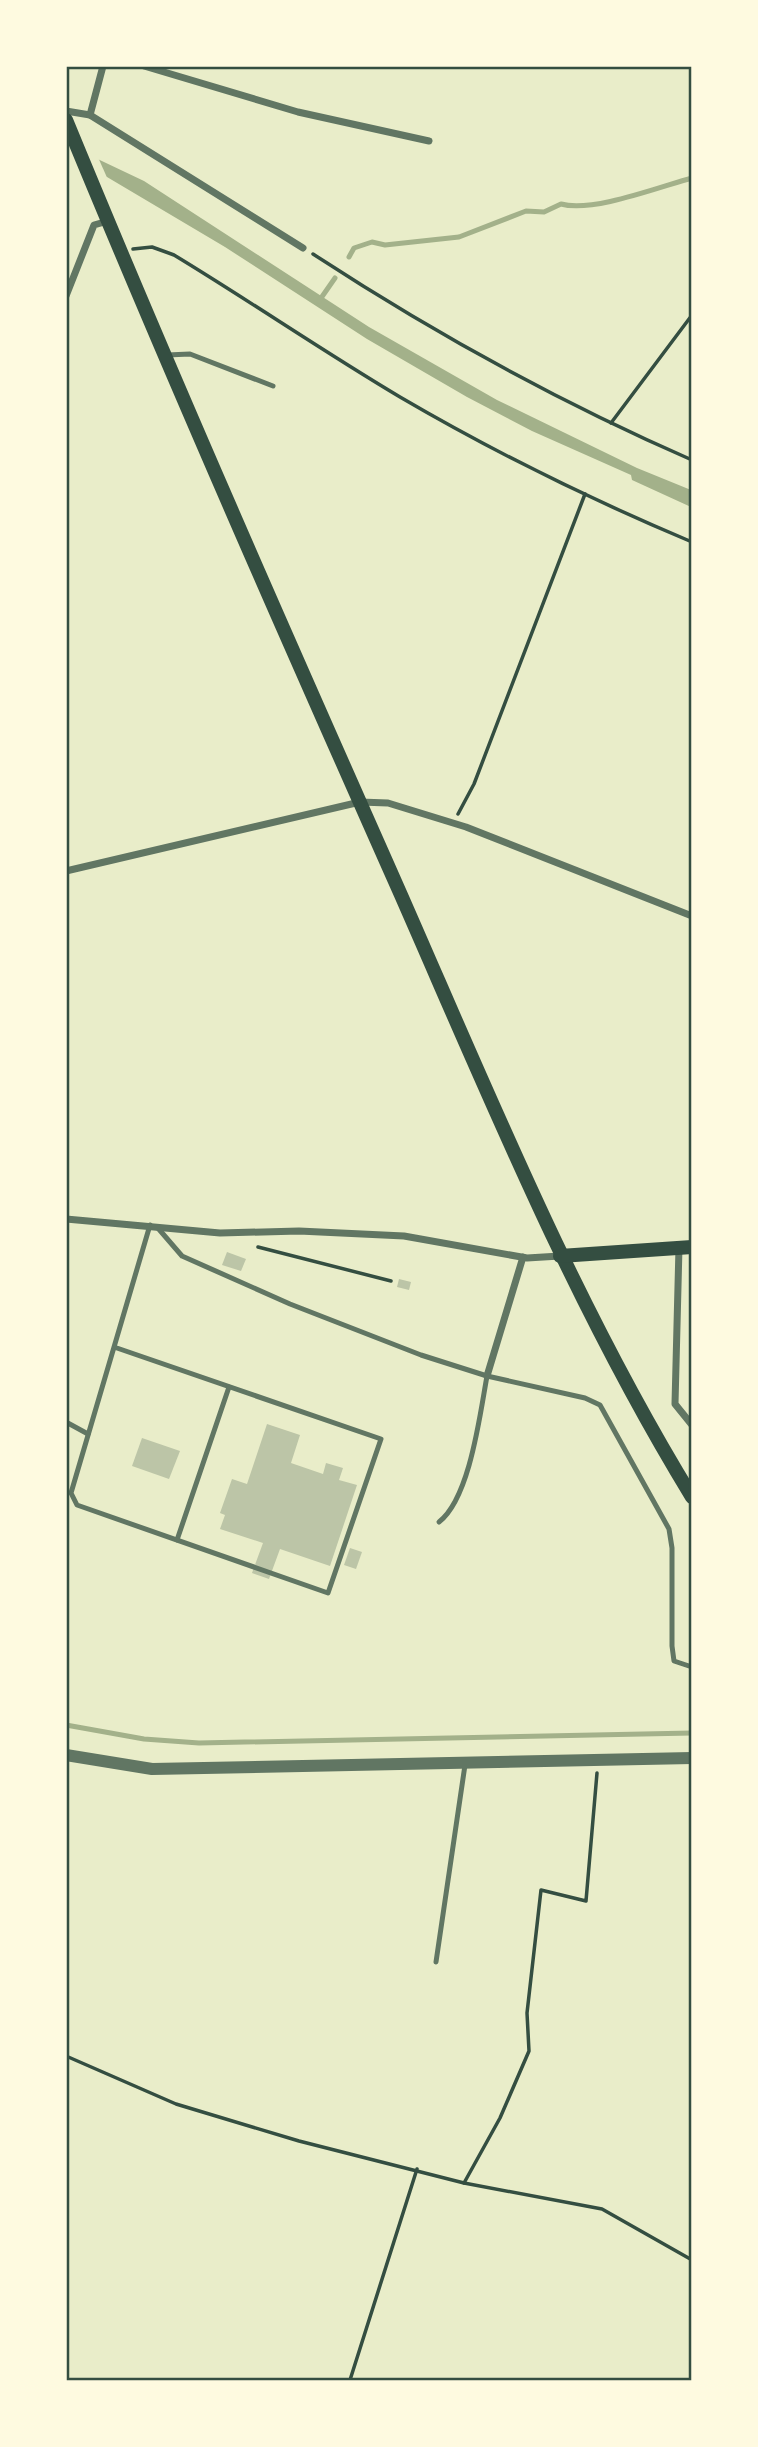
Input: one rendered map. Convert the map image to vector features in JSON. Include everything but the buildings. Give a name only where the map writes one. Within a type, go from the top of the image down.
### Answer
[{"type":"main road","points":[[66,120],[360,802],[560,1256],[638,1410],[691,1497]]},
{"type":"main road","points":[[560,1256],[685,1247]]},
{"type":"street","points":[[90,116],[103,66]]},
{"type":"street","points":[[144,66],[299,112],[429,141]]},
{"type":"street","points":[[66,111],[90,116],[303,247]]},
{"type":"street","points":[[66,296],[94,225],[108,221]]},
{"type":"street","points":[[66,871],[360,802],[388,803],[455,824],[691,916]]},
{"type":"street","points":[[66,1219],[220,1233],[299,1231],[404,1236],[523,1257],[560,1256]]},
{"type":"street","points":[[685,1247],[675,1404],[691,1425]]},
{"type":"street","points":[[487,1376],[523,1257]]},
{"type":"street","points":[[66,1755],[152,1769],[599,1757],[691,1758]]},
{"type":"lane","points":[[166,355],[190,354],[273,386]]},
{"type":"lane","points":[[114,1347],[381,1439],[328,1593],[77,1505],[71,1493],[114,1347],[153,1225]]},
{"type":"lane","points":[[153,1225],[171,1245],[194,1261],[409,1350],[487,1376],[584,1398],[605,1411],[669,1529],[672,1548],[671,1646],[674,1661],[691,1667]]},
{"type":"lane","points":[[439,1522],[449,1514],[481,1426],[487,1376]]},
{"type":"lane","points":[[177,1540],[229,1387]]},
{"type":"lane","points":[[66,1422],[88,1434]]},
{"type":"lane","points":[[436,1962],[466,1762]]},
{"type":"path","points":[[121,252],[142,246],[174,256],[401,397],[585,494],[691,542]]},
{"type":"path","points":[[303,247],[441,335],[611,423],[691,460]]},
{"type":"path","points":[[611,423],[691,315]]},
{"type":"path","points":[[455,824],[474,784],[585,494]]},
{"type":"path","points":[[258,1247],[391,1281]]},
{"type":"path","points":[[464,2183],[500,2118],[528,2051],[527,2013],[541,1891],[586,1901],[599,1757]]},
{"type":"path","points":[[66,2056],[176,2104],[299,2141],[464,2183],[602,2209],[691,2260]]},
{"type":"path","points":[[350,2381],[416,2169]]},
{"type":"shaded area","points":[[66,144],[144,181],[369,327],[497,400],[637,468],[691,490],[691,507],[632,480],[631,475],[532,431],[367,339],[225,247],[107,177],[67,163]]},
{"type":"pier","points":[[66,140],[97,155],[109,182],[69,168]]},
{"type":"waterway","points":[[349,257],[354,248],[372,242],[385,245],[459,237],[526,211],[544,212],[561,204],[574,206],[607,202],[692,178]]},
{"type":"waterway","points":[[319,301],[335,278]]},
{"type":"waterway","points":[[66,1725],[144,1739],[199,1743],[692,1733]]}]
